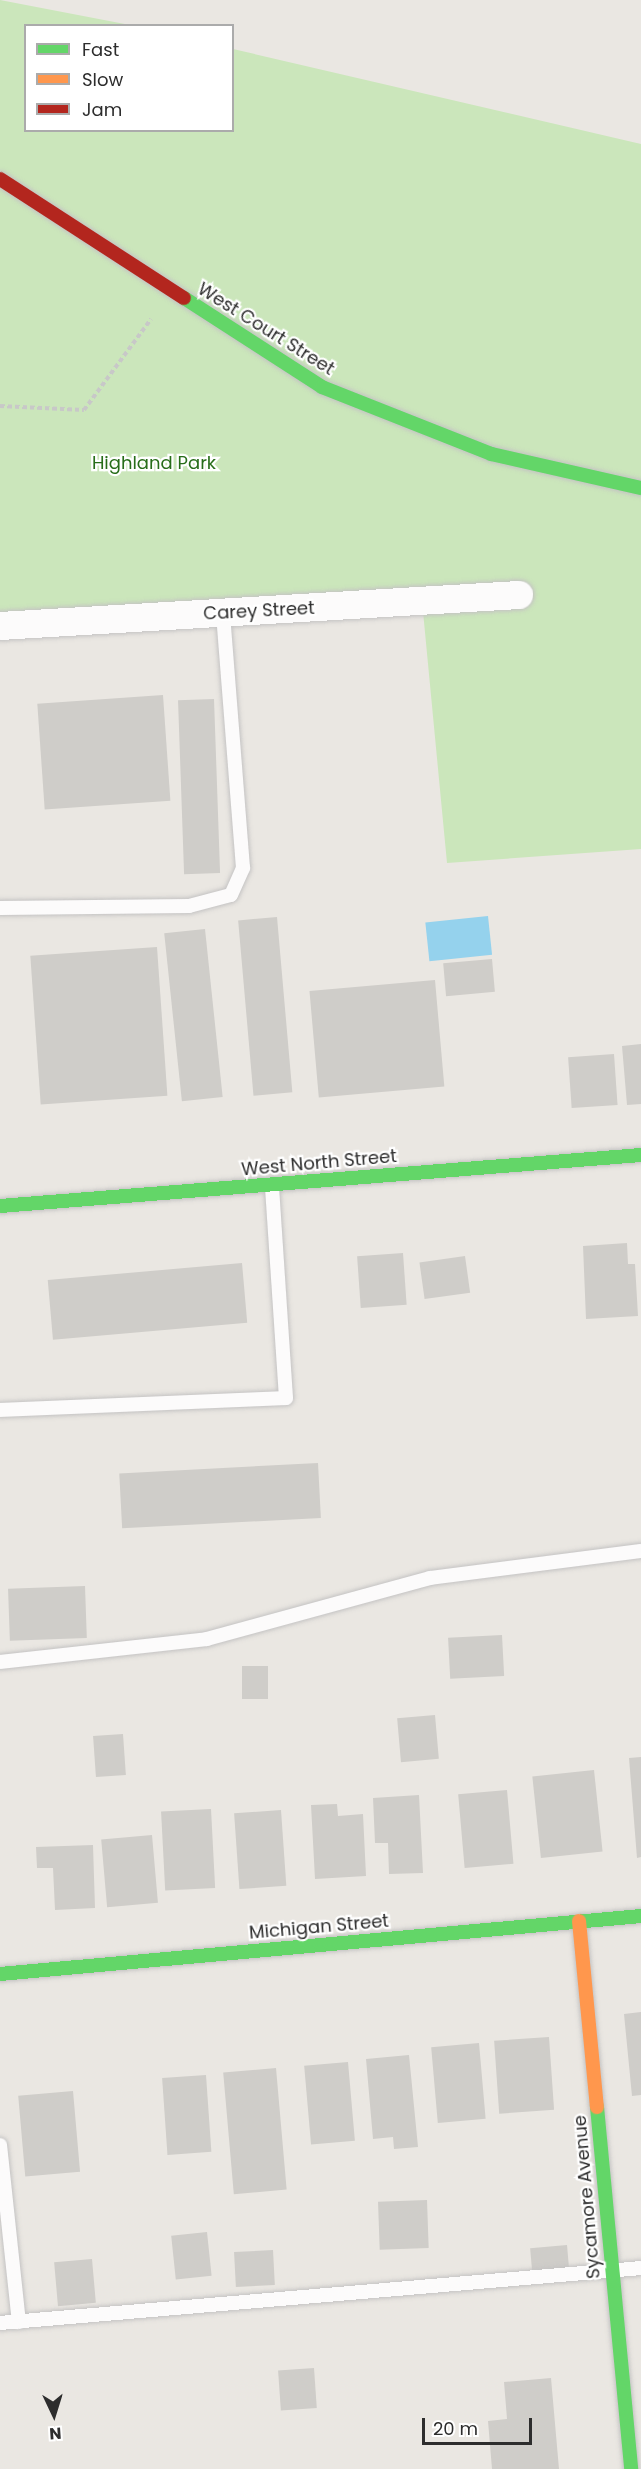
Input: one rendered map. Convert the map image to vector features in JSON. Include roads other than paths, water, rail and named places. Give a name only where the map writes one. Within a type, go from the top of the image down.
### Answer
[{"type":"street","name":"West Court Street","points":[[0,179],[322,387],[491,454],[641,488]]},
{"type":"street","name":"Carey Street","points":[[0,627],[519,595]]},
{"type":"street","name":"West North Street","points":[[0,1206],[641,1155]]},
{"type":"street","name":"Michigan Street","points":[[0,1974],[641,1916]]},
{"type":"street","name":"Sycamore Avenue","points":[[579,1922],[631,2469]]},
{"type":"lane","points":[[0,908],[189,906],[231,895],[243,868],[223,613]]},
{"type":"lane","points":[[0,1410],[286,1398],[272,1185]]},
{"type":"lane","points":[[0,1662],[207,1639],[430,1578],[641,1551]]},
{"type":"lane","points":[[0,2145],[19,2322]]},
{"type":"lane","points":[[0,2323],[641,2268]]},
{"type":"water","points":[[488,916],[492,955],[429,961],[425,923]]},
{"type":"park label","name":"Highland Park","points":[[154,463]]}]
